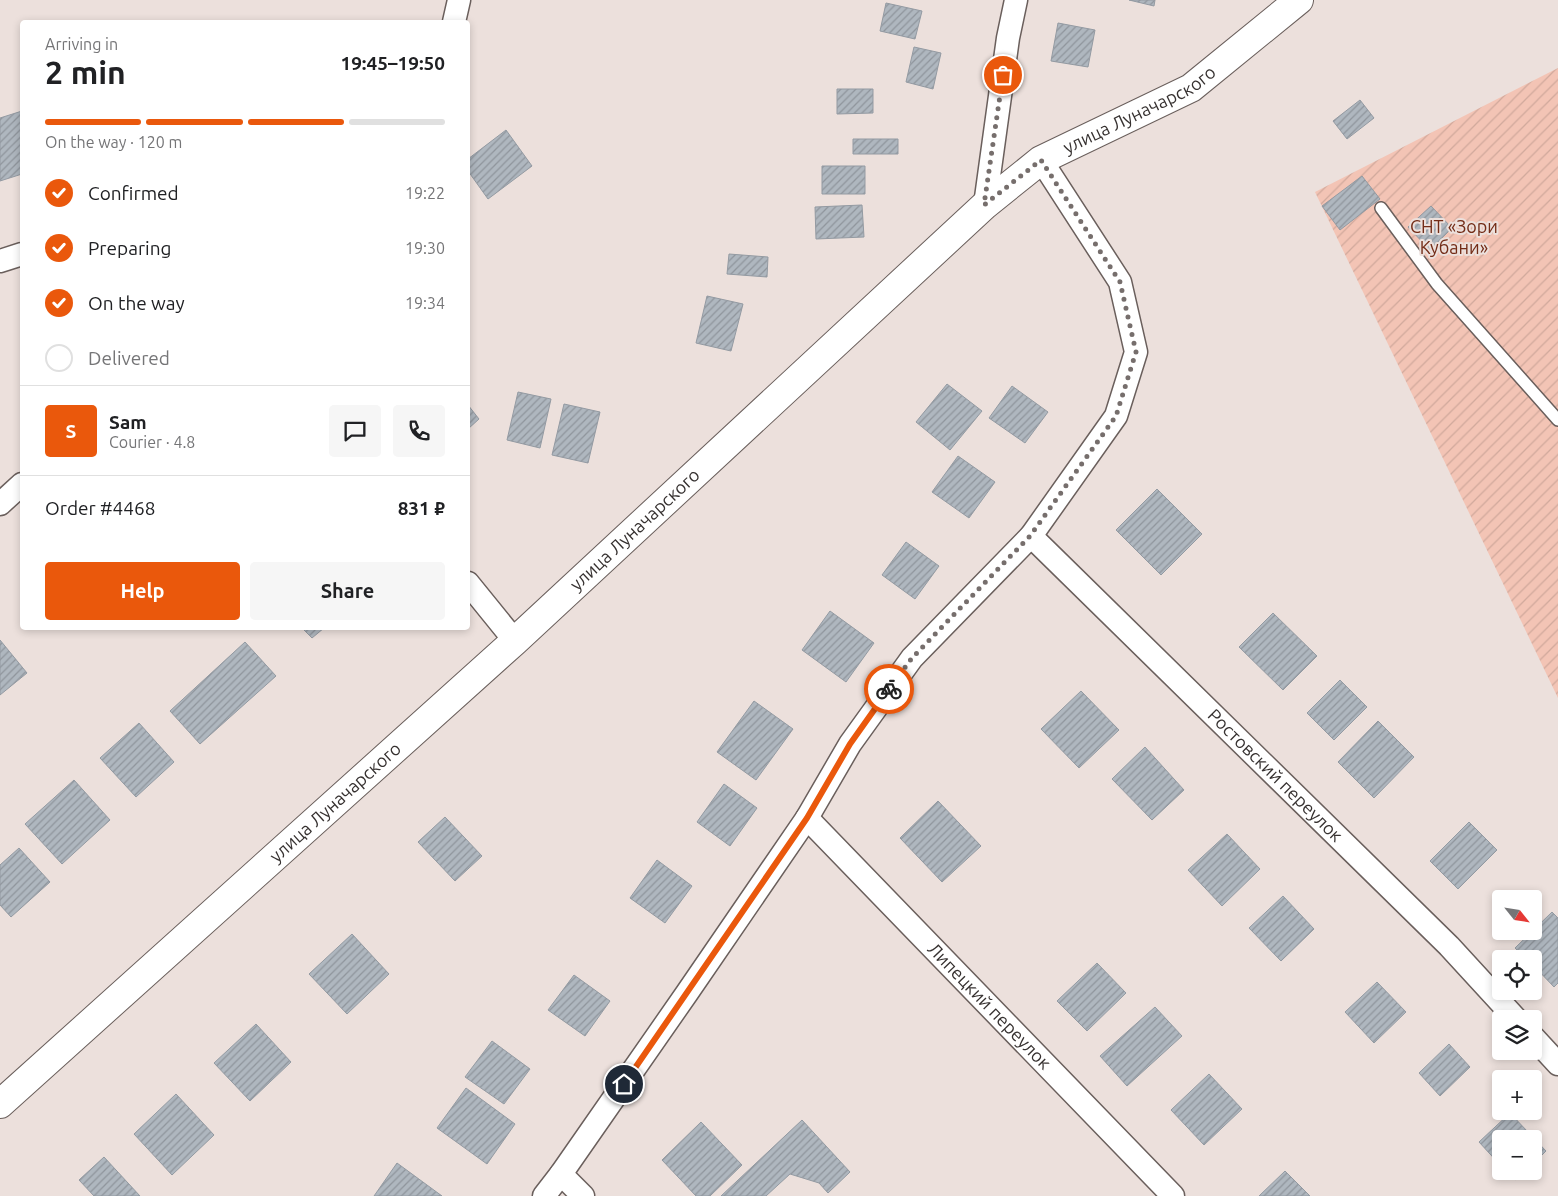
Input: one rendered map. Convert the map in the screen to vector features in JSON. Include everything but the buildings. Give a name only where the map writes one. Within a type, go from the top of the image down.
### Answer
[{"type":"street","points":[[454,20],[459,0]]},
{"type":"street","points":[[984,205],[1008,38],[1016,0]]},
{"type":"street","name":"улица Луначарского","points":[[0,1104],[516,641],[984,205],[1041,160],[1191,88],[1299,0]]},
{"type":"street","points":[[544,1196],[807,818],[850,744],[912,658],[1030,536],[1116,416],[1136,352],[1120,282],[1041,160]]},
{"type":"street","points":[[0,261],[20,255]]},
{"type":"street","points":[[0,504],[20,486]]},
{"type":"street","name":"Ростовский переулок","points":[[1030,536],[1442,939],[1508,1010]]},
{"type":"street","points":[[470,585],[516,641]]},
{"type":"street","name":"Липецкий переулок","points":[[807,818],[1173,1196]]},
{"type":"street","points":[[1542,1047],[1558,1064]]},
{"type":"street","points":[[561,1174],[583,1196]]},
{"type":"lane","points":[[1381,208],[1437,284],[1558,420]]},
{"type":"green space","name":"СНТ «Зори Кубани»","points":[[1558,68],[1558,698],[1315,192]]},
{"type":"way so far","points":[[889,689],[912,658],[1030,536],[1116,416],[1136,352],[1120,282],[1041,160],[984,205],[1003,75]]},
{"type":"route","points":[[624,1084],[807,818],[850,744],[889,689]]}]
